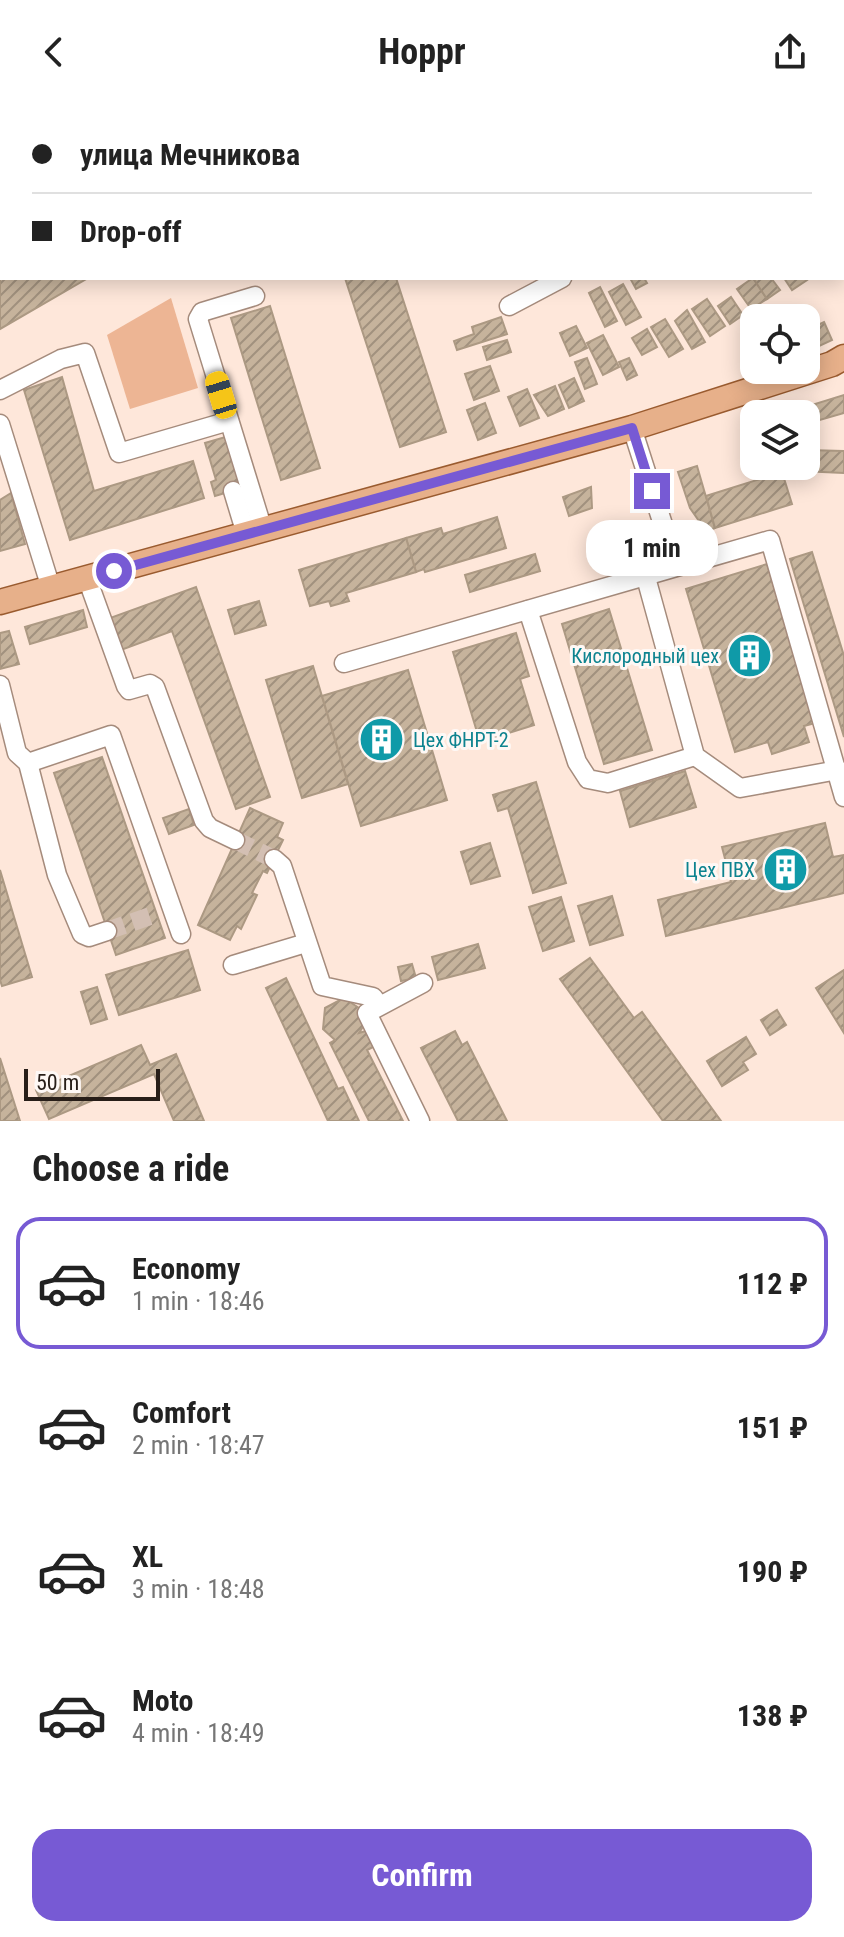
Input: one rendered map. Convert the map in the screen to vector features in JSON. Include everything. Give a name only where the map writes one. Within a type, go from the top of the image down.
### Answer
[{"type":"main road","points":[[0,602],[632,428],[832,364],[844,357]]},
{"type":"street","points":[[509,306],[558,280]]},
{"type":"street","points":[[254,532],[229,421],[199,315],[255,296]]},
{"type":"street","points":[[0,390],[61,359],[85,353],[119,453],[229,421]]},
{"type":"street","points":[[0,424],[51,588]]},
{"type":"street","points":[[632,428],[676,565]]},
{"type":"street","points":[[233,491],[254,532]]},
{"type":"street","points":[[344,663],[770,540],[844,797]]},
{"type":"street","points":[[645,574],[695,756],[740,788],[838,770]]},
{"type":"street","points":[[87,578],[126,686],[129,690],[150,684],[155,687],[204,821],[210,828],[235,840]]},
{"type":"street","points":[[528,610],[577,762],[588,779],[608,783],[695,756]]},
{"type":"street","points":[[0,685],[17,753],[28,763],[57,875],[82,934],[89,937],[107,931]]},
{"type":"street","points":[[28,763],[111,735],[164,911],[181,934]]},
{"type":"street","points":[[274,859],[282,866],[322,986],[373,997],[371,1016],[420,1121]]},
{"type":"street","points":[[233,965],[306,943]]},
{"type":"street","points":[[371,1016],[423,983]]},
{"type":"shaded area","points":[[171,298],[198,388],[130,409],[107,335]]},
{"type":"building","points":[[0,280],[85,280],[0,329]]},
{"type":"building","points":[[346,280],[397,280],[446,432],[400,447]]},
{"type":"building","points":[[631,280],[645,280],[647,283],[636,289]]},
{"type":"building","points":[[754,280],[767,299],[759,304],[748,304],[737,289]]},
{"type":"building","points":[[754,280],[772,280],[780,290],[767,299]]},
{"type":"building","points":[[785,280],[807,280],[792,290]]},
{"type":"building","points":[[623,284],[641,317],[626,325],[609,292]]},
{"type":"building","points":[[600,287],[617,321],[605,327],[589,293]]},
{"type":"building","points":[[731,297],[740,310],[740,317],[730,324],[718,306]]},
{"type":"building","points":[[707,299],[725,326],[710,336],[692,309]]},
{"type":"building","points":[[270,306],[320,468],[281,480],[231,318]]},
{"type":"building","points":[[687,310],[705,342],[692,349],[675,321]]},
{"type":"building","points":[[501,317],[507,334],[457,350],[454,341],[474,334],[472,327]]},
{"type":"building","points":[[665,319],[683,349],[669,357],[651,327]]},
{"type":"building","points":[[824,322],[832,340],[820,346],[820,324]]},
{"type":"building","points":[[576,326],[587,348],[570,356],[560,333]]},
{"type":"building","points":[[647,329],[657,347],[642,355],[632,338]]},
{"type":"building","points":[[603,335],[619,367],[603,375],[587,343]]},
{"type":"building","points":[[507,340],[511,352],[487,360],[483,347]]},
{"type":"building","points":[[587,358],[597,384],[585,389],[575,362]]},
{"type":"building","points":[[629,358],[637,375],[627,380],[619,362]]},
{"type":"building","points":[[490,366],[499,391],[474,400],[465,374]]},
{"type":"building","points":[[62,377],[94,491],[193,461],[204,498],[70,540],[24,390]]},
{"type":"building","points":[[574,378],[584,401],[569,408],[559,385]]},
{"type":"building","points":[[555,386],[564,409],[548,416],[534,395]]},
{"type":"building","points":[[527,389],[539,418],[520,426],[508,397]]},
{"type":"building","points":[[844,395],[844,413],[820,420],[820,402]]},
{"type":"building","points":[[485,403],[496,433],[478,440],[467,410]]},
{"type":"building","points":[[229,436],[245,487],[215,496],[211,482],[216,480],[205,443]]},
{"type":"building","points":[[820,450],[844,451],[844,473],[820,472]]},
{"type":"building","points":[[697,466],[715,528],[706,531],[690,508],[678,472]]},
{"type":"building","points":[[757,480],[784,480],[792,504],[715,528],[706,496]]},
{"type":"building","points":[[591,487],[592,508],[569,516],[563,497]]},
{"type":"building","points":[[11,493],[25,544],[0,551],[0,500]]},
{"type":"building","points":[[497,517],[506,548],[416,572],[406,538],[441,528],[443,534]]},
{"type":"building","points":[[406,538],[416,572],[346,593],[349,601],[331,606],[329,601],[310,606],[299,570]]},
{"type":"building","points":[[812,552],[844,656],[844,737],[790,559]]},
{"type":"building","points":[[535,554],[540,571],[470,592],[465,575]]},
{"type":"building","name":"Кислородный цех","points":[[767,564],[815,723],[804,726],[809,742],[772,754],[768,742],[735,752],[686,589]]},
{"type":"building","points":[[196,587],[270,797],[236,809],[172,631],[121,650],[110,618]]},
{"type":"building","points":[[259,601],[266,625],[235,634],[228,610]]},
{"type":"building","points":[[609,609],[652,750],[604,764],[562,624]]},
{"type":"building","points":[[83,610],[87,627],[30,644],[25,627]]},
{"type":"building","points":[[9,631],[19,664],[0,669],[0,633]]},
{"type":"building","points":[[516,633],[529,676],[520,679],[534,725],[480,742],[453,652]]},
{"type":"building","points":[[313,666],[348,784],[302,798],[266,680]]},
{"type":"building","name":"Цех ФНРТ-2","points":[[408,670],[447,800],[361,826],[322,696]]},
{"type":"building","points":[[102,757],[165,938],[116,955],[54,773]]},
{"type":"building","points":[[685,771],[696,807],[630,827],[620,791]]},
{"type":"building","points":[[536,782],[566,883],[533,893],[508,808],[498,811],[493,795]]},
{"type":"building","points":[[250,808],[283,823],[277,837],[283,840],[267,873],[263,871],[252,893],[257,895],[241,929],[237,926],[230,940],[198,925]]},
{"type":"building","points":[[189,809],[194,825],[169,834],[163,818]]},
{"type":"building","name":"Цех ПВХ","points":[[825,823],[833,857],[844,855],[844,893],[666,936],[658,900],[731,882],[722,847]]},
{"type":"building","points":[[490,843],[500,876],[471,884],[461,852]]},
{"type":"building","points":[[0,870],[32,977],[2,986],[0,980]]},
{"type":"building","points":[[612,896],[623,935],[590,945],[578,906]]},
{"type":"building","points":[[561,897],[574,941],[543,951],[529,907]]},
{"type":"building","points":[[478,944],[485,968],[438,980],[432,957]]},
{"type":"building","points":[[188,950],[200,990],[119,1015],[106,975]]},
{"type":"building","points":[[590,958],[634,1018],[642,1012],[721,1121],[663,1121],[560,979]]},
{"type":"building","points":[[412,964],[416,978],[401,981],[398,967]]},
{"type":"building","points":[[844,970],[844,1033],[816,988]]},
{"type":"building","points":[[286,978],[338,1089],[343,1087],[359,1121],[328,1121],[266,988]]},
{"type":"building","points":[[97,987],[107,1019],[91,1024],[81,992]]},
{"type":"building","points":[[344,998],[362,1010],[364,1025],[359,1033],[369,1030],[377,1045],[367,1050],[403,1121],[369,1121],[330,1043],[335,1040],[323,1029],[325,1008]]},
{"type":"building","points":[[777,1010],[786,1025],[770,1035],[761,1020]]},
{"type":"building","points":[[455,1031],[462,1045],[467,1042],[507,1121],[458,1121],[421,1048]]},
{"type":"building","points":[[746,1037],[756,1054],[743,1062],[748,1070],[722,1086],[707,1061]]},
{"type":"building","points":[[141,1045],[150,1065],[176,1054],[204,1121],[174,1121],[154,1074],[49,1119],[36,1090]]},
{"type":"building","points":[[0,1058],[20,1121],[0,1121]]},
{"type":"tunnel","points":[[235,840],[274,859]]},
{"type":"tunnel","points":[[107,931],[156,914]]},
{"type":"place","name":"Кислородный цех","points":[[750,656]]},
{"type":"place","name":"Цех ФНРТ-2","points":[[382,740]]},
{"type":"place","name":"Цех ПВХ","points":[[786,870]]},
{"type":"route","points":[[114,571],[632,428],[652,491]]}]
